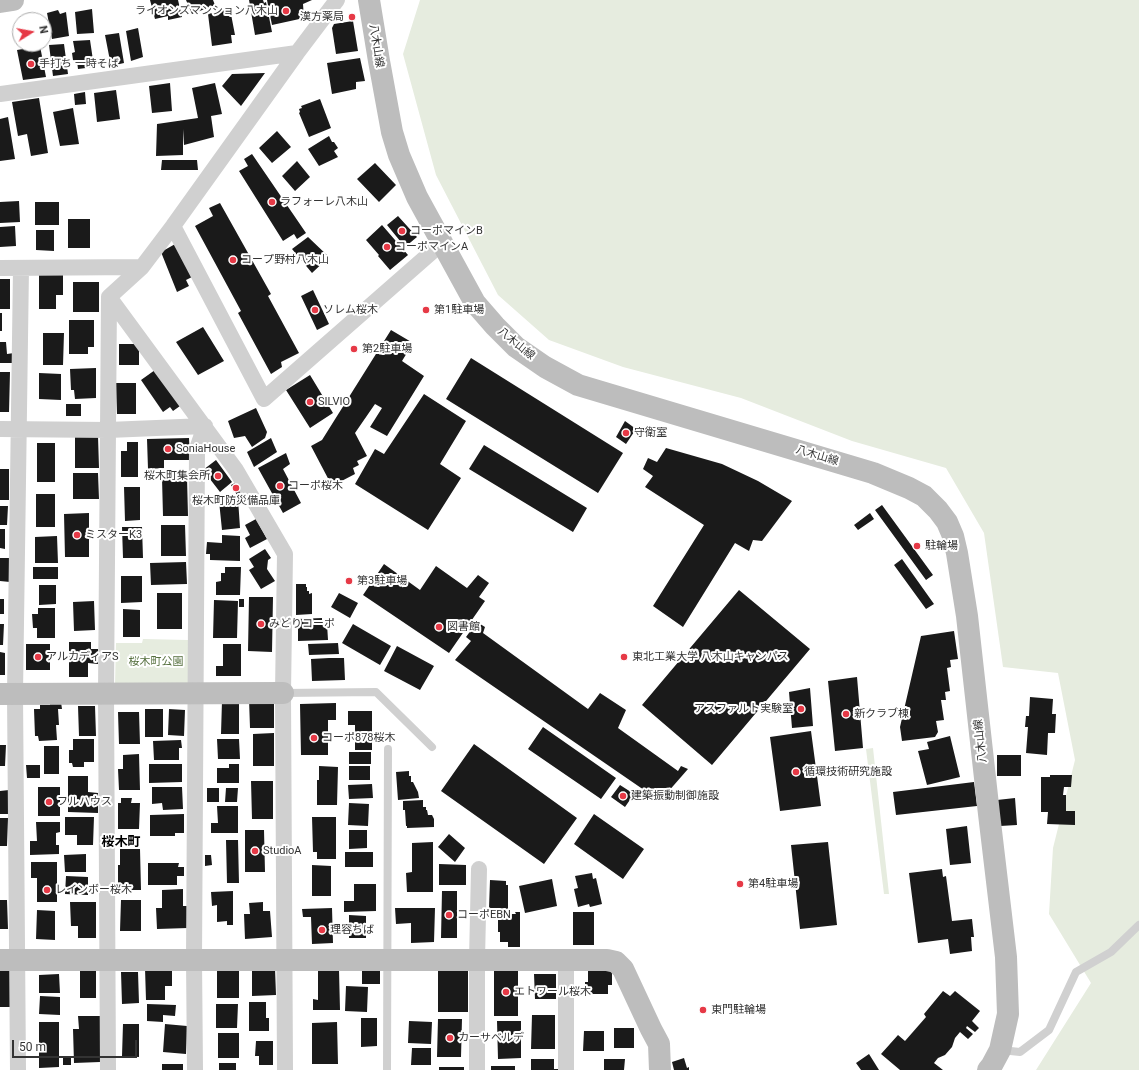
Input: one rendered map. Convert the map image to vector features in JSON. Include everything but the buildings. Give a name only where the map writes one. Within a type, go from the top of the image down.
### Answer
[{"type":"street","points":[[0,2],[13,0]]},
{"type":"street","points":[[108,1070],[106,693],[109,297],[142,267],[337,0]]},
{"type":"street","name":"八木山線","points":[[369,0],[392,132],[399,155],[417,197],[475,304],[494,326],[516,347],[545,367],[578,385],[874,473],[924,496],[938,510],[947,522],[953,536],[957,553],[966,608],[1006,957],[1008,1014],[1000,1050],[988,1070]]},
{"type":"street","points":[[0,94],[297,53]]},
{"type":"street","points":[[173,226],[264,399],[442,243]]},
{"type":"street","points":[[0,268],[142,267]]},
{"type":"street","points":[[18,1070],[8,960],[7,694],[18,430],[21,268]]},
{"type":"street","points":[[109,297],[236,470],[286,554],[283,693],[284,1070]]},
{"type":"street","points":[[0,429],[108,430],[205,426]]},
{"type":"street","points":[[195,1070],[194,959],[197,449],[205,426]]},
{"type":"street","points":[[7,694],[283,693]]},
{"type":"street","points":[[477,1070],[478,869]]},
{"type":"street","points":[[8,960],[607,960],[616,962],[623,969],[659,1044],[660,1070]]},
{"type":"street","points":[[566,960],[566,1070]]},
{"type":"lane","points":[[283,693],[376,692],[432,747]]},
{"type":"lane","points":[[387,1070],[388,749]]},
{"type":"lane","points":[[1000,1050],[1020,1052],[1048,1030],[1076,972],[1111,952],[1139,925]]},
{"type":"green space","points":[[420,0],[1139,0],[1139,1070],[1036,1070],[1091,983],[1049,914],[1053,848],[1075,760],[1058,673],[1003,667],[984,533],[946,468],[852,441],[741,398],[623,367],[549,340],[498,295],[436,175],[403,54]]},
{"type":"green space","name":"桜木町公園","points":[[143,639],[188,640],[188,686],[115,685],[116,643],[142,643]]},
{"type":"green space","points":[[873,748],[889,894],[884,894],[866,749]]},
{"type":"place","name":"ライオンズマンション八木山","points":[[286,11]]},
{"type":"place","name":"漢方薬局","points":[[352,17]]},
{"type":"place","name":"手打ち 一時そば","points":[[31,64]]},
{"type":"place","name":"ラフォーレ八木山","points":[[272,202]]},
{"type":"place","name":"コーポマインB","points":[[402,231]]},
{"type":"place","name":"コーポマインA","points":[[387,247]]},
{"type":"place","name":"コープ野村八木山","points":[[233,260]]},
{"type":"place","name":"ソレム桜木","points":[[315,310]]},
{"type":"place","name":"第1駐車場","points":[[426,310]]},
{"type":"place","name":"第2駐車場","points":[[354,349]]},
{"type":"place","name":"SILVIO","points":[[310,402]]},
{"type":"place","name":"守衛室","points":[[626,433]]},
{"type":"place","name":"SoniaHouse","points":[[168,449]]},
{"type":"place","name":"桜木町集会所","points":[[218,476]]},
{"type":"place","name":"コーポ桜木","points":[[280,486]]},
{"type":"place","name":"桜木町防災備品庫","points":[[236,488]]},
{"type":"place","name":"ミスターK3","points":[[77,535]]},
{"type":"place","name":"駐輪場","points":[[917,546]]},
{"type":"place","name":"第3駐車場","points":[[349,581]]},
{"type":"place","name":"みどりコーポ","points":[[261,624]]},
{"type":"place","name":"図書館","points":[[439,627]]},
{"type":"place","name":"アルカディアS","points":[[38,657]]},
{"type":"place","name":"東北工業大学 八木山キャンパス","points":[[624,657]]},
{"type":"place","name":"アスファルト実験室","points":[[801,709]]},
{"type":"place","name":"新クラブ棟","points":[[846,714]]},
{"type":"place","name":"コーポ878桜木","points":[[314,738]]},
{"type":"place","name":"循環技術研究施設","points":[[796,772]]},
{"type":"place","name":"建築振動制御施設","points":[[623,796]]},
{"type":"place","name":"フルハウス","points":[[49,802]]},
{"type":"place","name":"StudioA","points":[[255,851]]},
{"type":"place","name":"第4駐車場","points":[[740,884]]},
{"type":"place","name":"レインボー桜木","points":[[47,890]]},
{"type":"place","name":"コーポEBN","points":[[449,915]]},
{"type":"place","name":"理容ちば","points":[[322,930]]},
{"type":"place","name":"エトワール桜木","points":[[506,992]]},
{"type":"place","name":"東門駐輪場","points":[[703,1010]]},
{"type":"place","name":"カーサベルデ","points":[[450,1038]]},
{"type":"district","name":"桜木町","points":[[121,843]]}]
